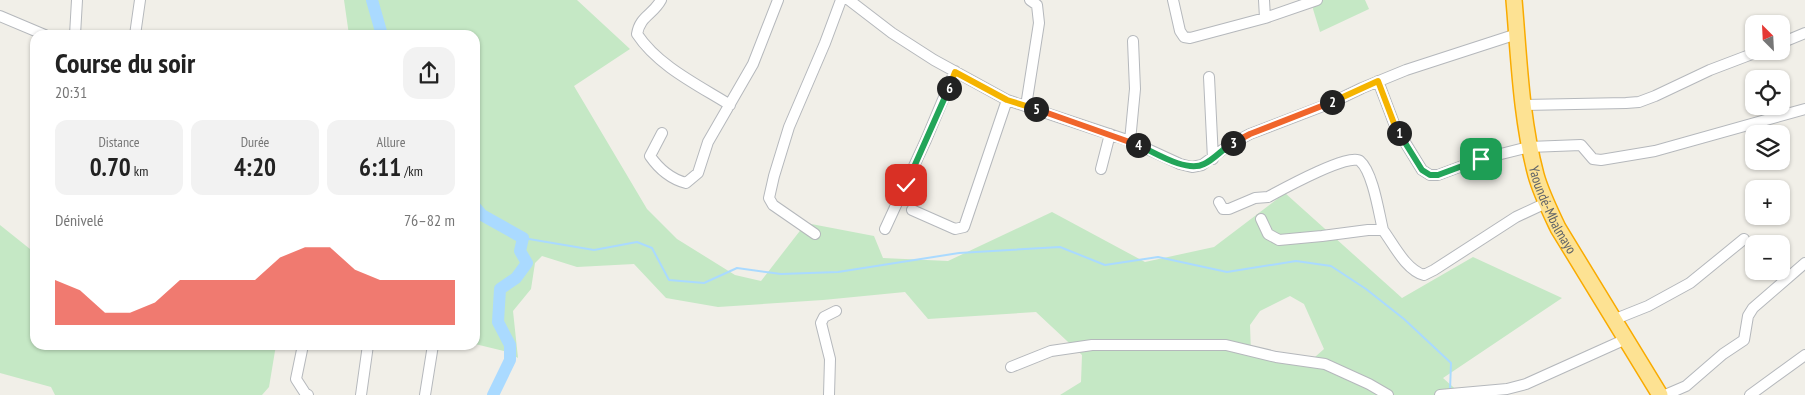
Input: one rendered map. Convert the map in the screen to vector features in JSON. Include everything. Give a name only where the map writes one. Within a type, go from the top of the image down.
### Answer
[{"type":"highway","name":"Yaoundé-Mbalmayo","points":[[1514,0],[1529,147],[1546,203],[1558,228],[1660,395]]},
{"type":"street","points":[[75,30],[77,0]]},
{"type":"street","points":[[136,30],[140,0]]},
{"type":"street","points":[[661,0],[656,8],[639,25],[637,34],[643,43],[681,74],[730,105]]},
{"type":"street","points":[[662,133],[650,156],[659,169],[686,183],[698,173],[708,142],[753,64],[778,0]]},
{"type":"street","points":[[815,234],[774,205],[770,198],[774,176],[789,127],[841,0]]},
{"type":"street","points":[[849,0],[892,33],[955,72],[1007,100],[1130,141],[1180,164],[1192,167],[1202,165],[1213,159],[1229,145],[1250,134],[1331,103],[1378,81],[1517,34]]},
{"type":"street","points":[[1026,106],[1039,23],[1037,5],[1030,0]]},
{"type":"street","points":[[1174,0],[1180,31],[1184,37],[1190,38],[1265,18],[1317,0]]},
{"type":"street","points":[[1264,0],[1265,18]]},
{"type":"street","points":[[0,16],[33,30]]},
{"type":"street","points":[[1790,39],[1805,32]]},
{"type":"street","points":[[1130,141],[1135,89],[1133,41]]},
{"type":"street","points":[[1524,104],[1639,102],[1710,70],[1745,57]]},
{"type":"street","points":[[885,229],[955,72]]},
{"type":"street","points":[[1208,78],[1213,159]]},
{"type":"street","points":[[1378,81],[1395,126],[1422,170],[1430,175],[1438,175],[1481,159],[1529,147],[1581,145],[1593,159],[1602,160],[1655,151],[1805,109]]},
{"type":"street","points":[[912,210],[955,229],[964,227],[1007,100]]},
{"type":"street","points":[[1101,168],[1110,134]]},
{"type":"street","points":[[1219,202],[1223,209],[1228,209],[1256,198],[1268,197],[1342,161],[1356,159],[1361,161],[1370,177],[1383,230],[1417,273],[1424,275],[1516,216],[1546,203]]},
{"type":"street","points":[[1261,219],[1268,234],[1279,240],[1383,230]]},
{"type":"street","points":[[1613,320],[1648,306],[1690,283],[1744,239]]},
{"type":"street","points":[[1665,395],[1686,386],[1744,340],[1748,316],[1753,308],[1805,263]]},
{"type":"street","points":[[829,395],[830,359],[821,323],[824,317],[836,311]]},
{"type":"street","points":[[1440,395],[1506,389],[1526,384],[1626,339]]},
{"type":"street","points":[[1011,367],[1051,351],[1092,345],[1226,345],[1276,357],[1325,364],[1388,395]]},
{"type":"street","points":[[302,350],[296,379],[308,395]]},
{"type":"street","points":[[361,395],[367,350]]},
{"type":"street","points":[[425,395],[432,350]]},
{"type":"street","points":[[1750,395],[1805,355]]},
{"type":"green space","points":[[344,0],[577,0],[630,49],[574,86],[647,209],[677,239],[735,275],[761,281],[806,223],[874,236],[883,258],[948,261],[1052,212],[1145,262],[1214,247],[1285,193],[1402,298],[1473,257],[1562,298],[1443,378],[1462,395],[1060,395],[1081,382],[1082,355],[1036,312],[928,319],[905,292],[718,307],[666,298],[634,264],[577,267],[542,256],[535,263],[531,289],[513,311],[518,358],[508,352],[480,345],[480,30],[348,30]],"holes":[[[1290,296],[1304,304],[1324,349],[1306,365],[1251,353],[1250,325],[1260,311]]]},
{"type":"green space","points":[[1322,0],[1365,0],[1369,9],[1320,32],[1313,9],[1314,3]]},
{"type":"green space","points":[[0,225],[30,249],[30,350],[275,350],[269,387],[262,395],[55,395],[51,387],[0,373]]},
{"type":"waterway","points":[[372,0],[381,30]]},
{"type":"waterway","points":[[480,213],[523,238],[520,251],[527,263],[516,278],[500,289],[498,322],[510,345],[510,360],[493,395]]},
{"type":"waterway","points":[[523,238],[594,250],[637,242],[652,248],[669,280],[704,283],[737,268],[781,274],[838,272],[959,253],[1060,247],[1105,265],[1158,257],[1227,272],[1296,261],[1331,266],[1366,289],[1404,319],[1451,363],[1450,390]]},
{"type":"route","points":[[906,185],[955,72],[1007,100],[1130,141],[1180,164],[1192,167],[1202,165],[1213,159],[1229,145],[1250,134],[1331,103],[1378,81],[1395,126],[1422,170],[1430,175],[1438,175],[1481,159]]}]
